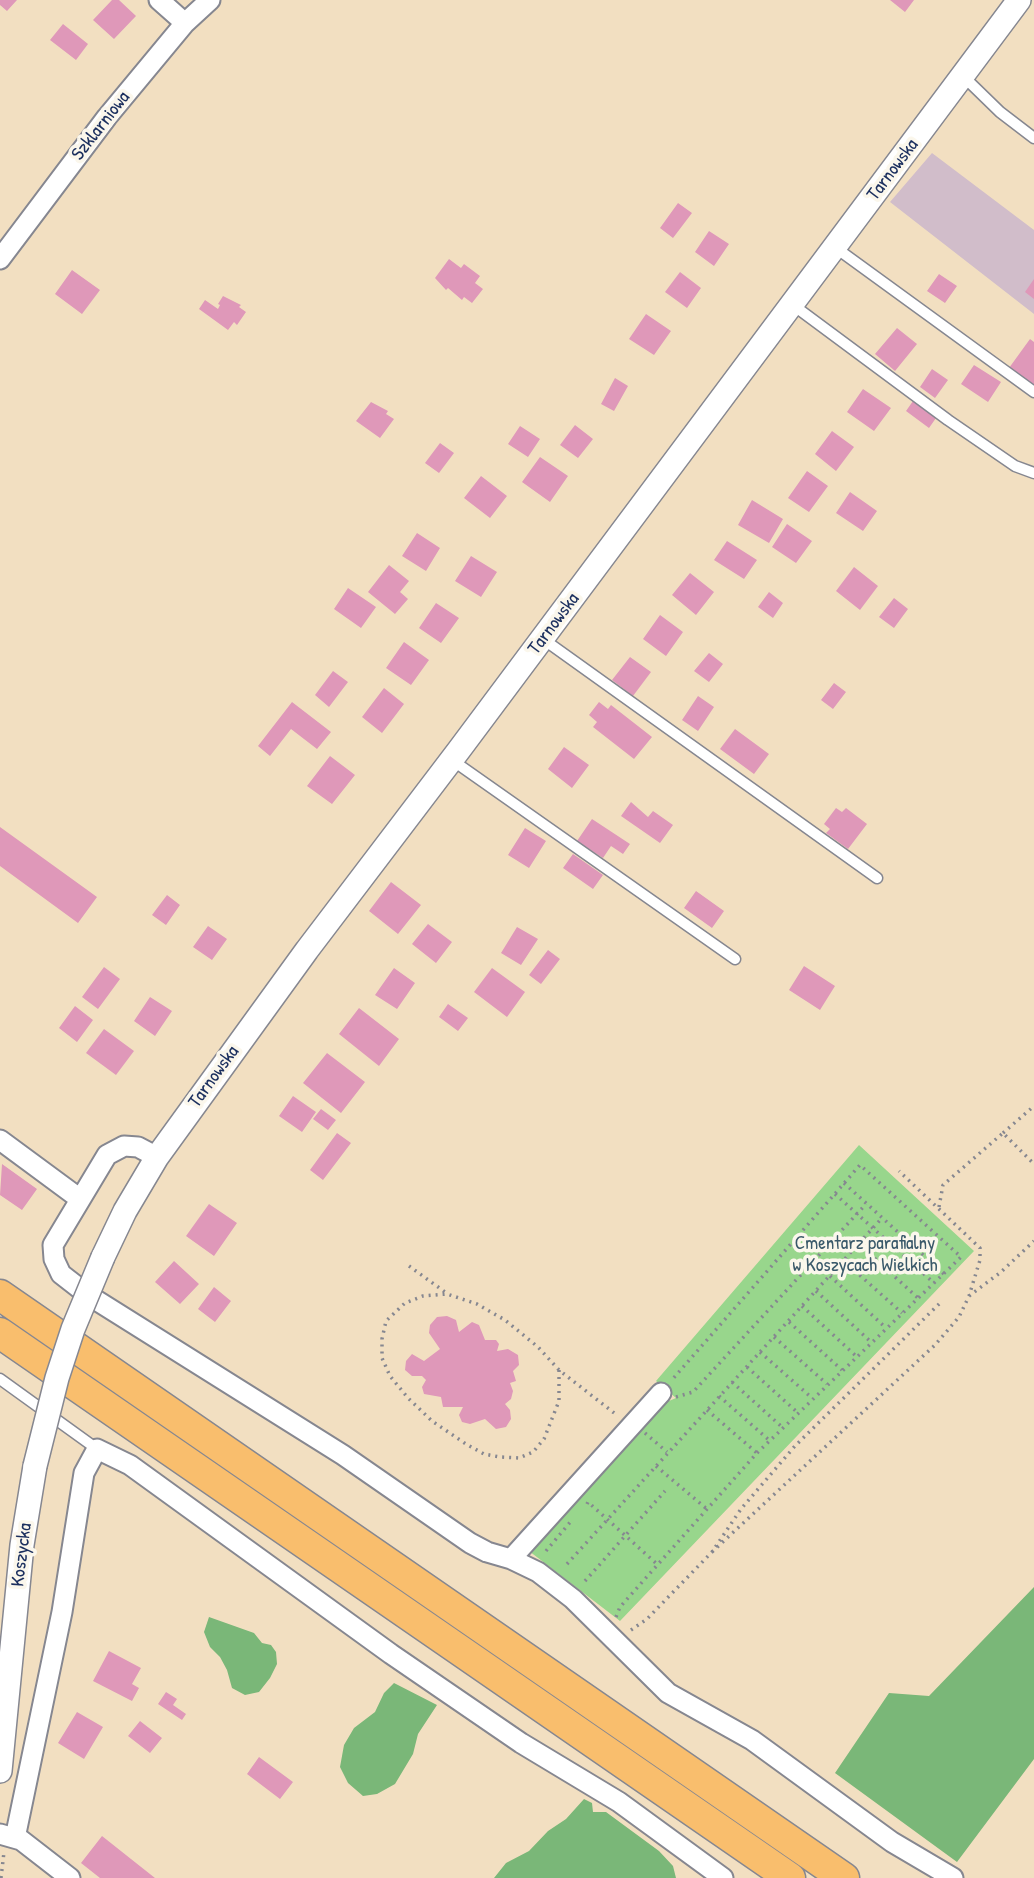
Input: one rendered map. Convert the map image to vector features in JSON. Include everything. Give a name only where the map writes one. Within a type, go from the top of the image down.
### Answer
[{"type":"main road","points":[[0,1295],[844,1878]]},
{"type":"main road","points":[[0,1334],[790,1878]]},
{"type":"street","points":[[159,0],[185,23]]},
{"type":"street","name":"Szklarniowa","points":[[0,259],[107,117],[185,23],[210,0]]},
{"type":"street","name":"Tarnowska","points":[[103,1257],[125,1211],[157,1157],[307,950],[1019,0]]},
{"type":"street","points":[[0,1140],[80,1199]]},
{"type":"street","points":[[157,1157],[138,1147],[124,1146],[107,1154],[53,1245],[54,1259],[61,1274],[88,1295],[343,1455],[470,1543],[538,1572],[612,1625],[668,1693],[752,1740],[892,1842],[953,1878]]},
{"type":"street","name":"Koszycka","points":[[0,1771],[22,1545],[35,1466],[44,1424],[73,1329],[103,1257]]},
{"type":"street","points":[[511,1559],[635,1427],[658,1396]]},
{"type":"street","points":[[70,1878],[7,1836],[62,1612],[84,1473],[97,1449],[130,1465],[391,1654],[521,1743],[619,1802],[723,1878]]},
{"type":"lane","points":[[963,76],[1000,112],[1034,138]]},
{"type":"lane","points":[[835,247],[1034,392]]},
{"type":"lane","points":[[793,304],[1015,466],[1034,473]]},
{"type":"lane","points":[[542,639],[877,878]]},
{"type":"lane","points":[[452,759],[735,959]]},
{"type":"lane","points":[[0,1380],[97,1449]]},
{"type":"path","points":[[939,1207],[943,1185],[1034,1106]]},
{"type":"path","points":[[1003,1133],[1034,1164]]},
{"type":"path","points":[[658,1396],[860,1165],[961,1257],[757,1453],[620,1607],[612,1625],[620,1634],[635,1629],[712,1552],[935,1345],[959,1317],[969,1296],[980,1260],[980,1248],[899,1171]]},
{"type":"path","points":[[844,1184],[944,1273]]},
{"type":"path","points":[[835,1194],[934,1283]]},
{"type":"path","points":[[658,1396],[693,1392],[866,1204]]},
{"type":"path","points":[[567,1564],[882,1218]]},
{"type":"path","points":[[969,1296],[1001,1272],[1034,1241]]},
{"type":"path","points":[[859,1244],[918,1298]]},
{"type":"path","points":[[844,1261],[902,1313]]},
{"type":"path","points":[[409,1266],[446,1294],[477,1304],[505,1320],[538,1347],[559,1370],[667,1452]]},
{"type":"path","points":[[830,1276],[886,1328]]},
{"type":"path","points":[[816,1291],[872,1342]]},
{"type":"path","points":[[446,1294],[423,1296],[405,1303],[386,1321],[382,1339],[382,1358],[390,1376],[432,1421],[484,1454],[519,1458],[533,1452],[551,1425],[559,1401],[559,1370]]},
{"type":"path","points":[[712,1552],[741,1509],[795,1446],[940,1303]]},
{"type":"path","points":[[802,1306],[856,1356]]},
{"type":"path","points":[[788,1322],[842,1370]]},
{"type":"path","points":[[774,1337],[827,1384]]},
{"type":"path","points":[[760,1352],[812,1398]]},
{"type":"path","points":[[747,1367],[797,1412]]},
{"type":"path","points":[[732,1382],[782,1427]]},
{"type":"path","points":[[719,1396],[769,1440]]},
{"type":"path","points":[[707,1410],[757,1453]]},
{"type":"path","points":[[655,1465],[707,1509]]},
{"type":"path","points":[[585,1581],[665,1491]]},
{"type":"path","points":[[546,1551],[588,1502],[657,1565]]},
{"type":"path","points":[[1,1878],[7,1836]]},
{"type":"shaded area","points":[[932,153],[1034,230],[1034,314],[890,202]]},
{"type":"green space","name":"Cmentarz parafialny w Koszycach Wielkich","points":[[859,1145],[974,1251],[620,1621],[529,1551],[662,1404],[676,1398],[656,1381]]},
{"type":"green space","points":[[1034,1587],[1034,1759],[957,1862],[835,1773],[889,1693],[929,1696]]},
{"type":"green space","points":[[209,1617],[254,1633],[262,1643],[271,1645],[276,1652],[277,1664],[259,1692],[245,1695],[232,1688],[227,1670],[210,1647],[204,1632]]},
{"type":"green space","points":[[394,1683],[437,1705],[418,1734],[413,1754],[395,1784],[377,1794],[363,1796],[348,1783],[340,1767],[344,1745],[354,1728],[375,1712],[384,1693]]},
{"type":"green space","points":[[584,1799],[592,1803],[593,1812],[606,1812],[659,1851],[673,1866],[676,1878],[494,1878],[506,1863],[529,1851],[548,1831],[566,1819]]},
{"type":"building","points":[[0,0],[17,0],[7,11],[0,5]]},
{"type":"building","points":[[112,0],[119,0],[136,16],[114,39],[93,20]]},
{"type":"building","points":[[890,0],[914,0],[905,12]]},
{"type":"building","points":[[63,24],[88,44],[76,60],[50,40]]},
{"type":"building","points":[[678,203],[692,213],[673,238],[660,228]]},
{"type":"building","points":[[709,231],[729,244],[714,266],[695,252]]},
{"type":"building","points":[[449,259],[461,268],[464,264],[480,276],[475,283],[483,289],[472,303],[464,297],[462,300],[448,288],[446,290],[435,278]]},
{"type":"building","points":[[72,270],[100,290],[82,314],[55,294]]},
{"type":"building","points":[[680,272],[701,288],[687,308],[665,292]]},
{"type":"building","points":[[939,274],[957,286],[945,303],[927,291]]},
{"type":"building","points":[[1034,279],[1034,299],[1025,292]]},
{"type":"building","points":[[223,296],[241,305],[239,307],[246,312],[237,325],[234,322],[228,330],[199,309],[205,300],[218,309]]},
{"type":"building","points":[[646,314],[671,331],[654,355],[629,339]]},
{"type":"building","points":[[897,328],[917,344],[895,371],[875,354]]},
{"type":"building","points":[[1030,339],[1034,342],[1034,387],[1009,368]]},
{"type":"building","points":[[974,365],[1001,382],[988,402],[961,384]]},
{"type":"building","points":[[932,369],[948,380],[935,398],[920,387]]},
{"type":"building","points":[[615,378],[628,386],[614,411],[601,404]]},
{"type":"building","points":[[863,389],[891,408],[874,431],[847,412]]},
{"type":"building","points":[[913,401],[936,418],[929,428],[906,411]]},
{"type":"building","points":[[371,402],[388,411],[386,414],[394,419],[380,438],[356,421]]},
{"type":"building","points":[[575,425],[593,439],[578,458],[560,445]]},
{"type":"building","points":[[520,426],[540,439],[528,457],[508,444]]},
{"type":"building","points":[[832,431],[854,447],[836,471],[815,454]]},
{"type":"building","points":[[440,443],[454,453],[439,473],[425,463]]},
{"type":"building","points":[[540,457],[568,476],[550,502],[522,482]]},
{"type":"building","points":[[807,471],[828,486],[809,512],[788,498]]},
{"type":"building","points":[[481,476],[507,496],[490,518],[464,498]]},
{"type":"building","points":[[850,492],[877,511],[863,531],[836,513]]},
{"type":"building","points":[[752,500],[783,519],[769,543],[738,525]]},
{"type":"building","points":[[787,524],[812,541],[796,563],[772,547]]},
{"type":"building","points":[[417,533],[440,548],[426,571],[402,556]]},
{"type":"building","points":[[727,541],[757,560],[744,579],[714,560]]},
{"type":"building","points":[[471,556],[497,572],[481,597],[455,581]]},
{"type":"building","points":[[389,565],[409,581],[400,592],[408,599],[395,614],[368,592]]},
{"type":"building","points":[[854,567],[878,586],[860,610],[836,591]]},
{"type":"building","points":[[690,573],[714,592],[696,615],[672,595]]},
{"type":"building","points":[[348,588],[376,607],[361,628],[334,609]]},
{"type":"building","points":[[769,592],[783,603],[773,618],[758,607]]},
{"type":"building","points":[[894,598],[908,609],[894,628],[879,617]]},
{"type":"building","points":[[436,603],[459,618],[441,643],[419,628]]},
{"type":"building","points":[[660,615],[683,632],[666,656],[643,639]]},
{"type":"building","points":[[404,642],[429,660],[411,685],[386,668]]},
{"type":"building","points":[[709,653],[723,664],[709,682],[694,671]]},
{"type":"building","points":[[630,657],[651,672],[633,696],[612,680]]},
{"type":"building","points":[[333,671],[348,682],[329,707],[315,695]]},
{"type":"building","points":[[834,683],[846,692],[833,709],[821,700]]},
{"type":"building","points":[[384,688],[404,704],[382,733],[362,717]]},
{"type":"building","points":[[698,696],[714,707],[698,731],[682,720]]},
{"type":"building","points":[[292,702],[331,732],[317,749],[291,729],[270,756],[258,746]]},
{"type":"building","points":[[599,702],[608,709],[611,705],[652,737],[634,759],[593,727],[597,722],[589,715]]},
{"type":"building","points":[[735,729],[769,754],[754,774],[720,749]]},
{"type":"building","points":[[564,747],[589,765],[572,788],[548,769]]},
{"type":"building","points":[[330,756],[355,775],[332,804],[307,786]]},
{"type":"building","points":[[631,802],[648,817],[653,811],[673,825],[660,843],[621,816]]},
{"type":"building","points":[[836,808],[842,812],[846,808],[867,824],[848,849],[826,833],[830,829],[824,824]]},
{"type":"building","points":[[592,819],[630,844],[623,854],[611,846],[603,858],[577,841]]},
{"type":"building","points":[[0,827],[97,897],[78,923],[0,866]]},
{"type":"building","points":[[525,828],[546,841],[529,868],[508,855]]},
{"type":"building","points":[[573,854],[603,875],[593,889],[563,868]]},
{"type":"building","points":[[391,882],[421,905],[398,934],[369,911]]},
{"type":"building","points":[[696,891],[724,911],[712,928],[684,908]]},
{"type":"building","points":[[167,895],[180,905],[166,925],[152,915]]},
{"type":"building","points":[[428,924],[452,942],[436,963],[412,944]]},
{"type":"building","points":[[208,926],[227,939],[212,960],[193,947]]},
{"type":"building","points":[[517,927],[538,939],[521,965],[501,953]]},
{"type":"building","points":[[548,950],[560,959],[541,984],[529,975]]},
{"type":"building","points":[[804,966],[835,986],[820,1010],[789,990]]},
{"type":"building","points":[[104,967],[120,979],[98,1009],[82,997]]},
{"type":"building","points":[[394,968],[415,983],[397,1009],[375,995]]},
{"type":"building","points":[[492,968],[525,992],[507,1017],[474,992]]},
{"type":"building","points":[[150,997],[172,1011],[155,1036],[134,1021]]},
{"type":"building","points":[[448,1004],[468,1018],[458,1031],[439,1017]]},
{"type":"building","points":[[75,1006],[93,1020],[77,1042],[59,1028]]},
{"type":"building","points":[[359,1008],[399,1039],[379,1066],[339,1034]]},
{"type":"building","points":[[104,1029],[134,1051],[116,1075],[86,1053]]},
{"type":"building","points":[[327,1053],[365,1082],[341,1113],[303,1083]]},
{"type":"building","points":[[293,1096],[316,1112],[302,1132],[279,1116]]},
{"type":"building","points":[[321,1109],[336,1120],[328,1130],[313,1119]]},
{"type":"building","points":[[337,1133],[351,1143],[323,1180],[310,1170]]},
{"type":"building","points":[[2,1164],[37,1189],[22,1210],[0,1195]]},
{"type":"building","points":[[209,1204],[237,1223],[214,1256],[186,1236]]},
{"type":"building","points":[[174,1261],[199,1284],[180,1304],[155,1282]]},
{"type":"building","points":[[214,1287],[231,1301],[215,1322],[198,1309]]},
{"type":"building","points":[[447,1316],[456,1320],[459,1332],[472,1322],[479,1325],[485,1340],[496,1340],[499,1344],[497,1351],[508,1349],[518,1355],[519,1365],[513,1371],[516,1381],[510,1383],[513,1391],[511,1399],[505,1404],[510,1410],[511,1419],[506,1427],[496,1429],[485,1419],[470,1424],[462,1422],[459,1415],[463,1407],[443,1407],[441,1397],[424,1394],[422,1387],[426,1380],[422,1376],[412,1376],[405,1370],[406,1361],[412,1354],[424,1361],[440,1349],[429,1333],[430,1325],[437,1317]]},
{"type":"building","points":[[109,1651],[141,1668],[132,1684],[139,1688],[132,1701],[93,1681]]},
{"type":"building","points":[[166,1692],[177,1699],[173,1705],[186,1714],[182,1720],[158,1704]]},
{"type":"building","points":[[77,1712],[103,1727],[84,1759],[58,1743]]},
{"type":"building","points":[[140,1721],[162,1738],[150,1753],[128,1736]]},
{"type":"building","points":[[259,1757],[293,1782],[280,1799],[247,1774]]},
{"type":"building","points":[[102,1836],[155,1878],[100,1878],[81,1863]]}]
